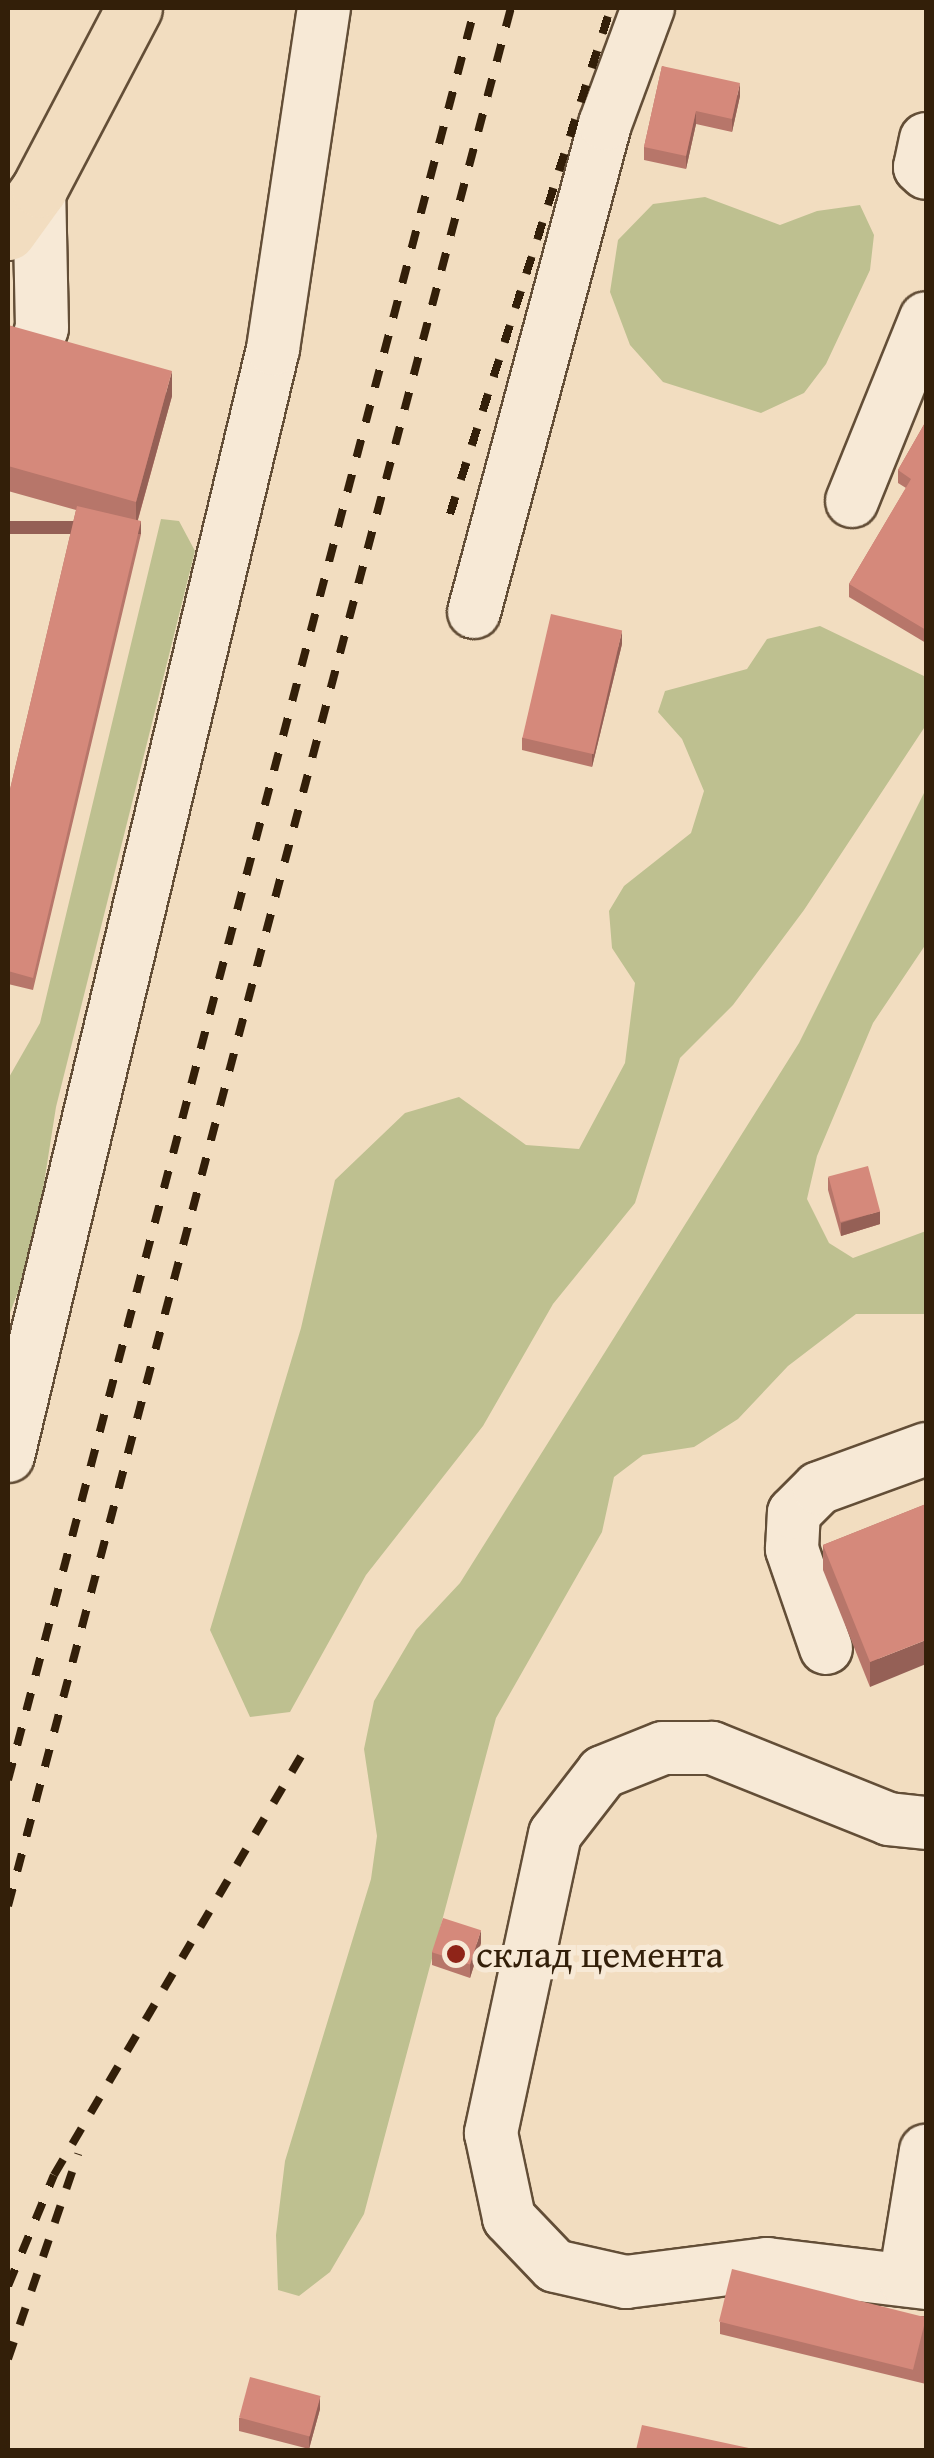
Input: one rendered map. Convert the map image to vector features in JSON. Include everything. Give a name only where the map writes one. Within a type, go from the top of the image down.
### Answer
[{"type":"main road","points":[[23,210],[134,8]]},
{"type":"lane","points":[[8,1456],[273,349],[324,8]]},
{"type":"lane","points":[[474,612],[605,124],[648,8]]},
{"type":"lane","points":[[926,140],[920,167],[926,173]]},
{"type":"lane","points":[[23,210],[42,328],[33,357]]},
{"type":"lane","points":[[852,501],[926,318]]},
{"type":"lane","points":[[826,1648],[792,1548],[794,1513],[820,1488],[926,1449]]},
{"type":"lane","points":[[926,1823],[889,1819],[712,1748],[663,1748],[604,1772],[555,1834],[491,2133],[510,2218],[556,2266],[626,2282],[767,2264],[916,2281],[926,2151]]},
{"type":"green space","points":[[705,197],[780,225],[817,211],[860,205],[874,235],[870,270],[826,364],[804,393],[761,413],[663,382],[630,345],[610,292],[618,240],[653,204]]},
{"type":"green space","points":[[161,519],[179,521],[195,551],[56,1107],[33,1253],[8,1318],[8,1079],[40,1023]]},
{"type":"green space","points":[[820,626],[926,677],[926,725],[804,910],[733,1005],[680,1058],[635,1203],[553,1304],[483,1426],[366,1575],[290,1712],[250,1717],[210,1630],[301,1328],[335,1180],[405,1113],[459,1097],[526,1145],[579,1149],[625,1063],[635,983],[612,948],[609,911],[624,886],[691,833],[704,791],[682,739],[658,712],[665,691],[747,669],[767,639]]},
{"type":"green space","points":[[926,789],[926,944],[873,1023],[817,1156],[807,1199],[829,1243],[853,1258],[926,1231],[926,1314],[856,1314],[788,1366],[738,1419],[694,1447],[643,1455],[614,1477],[602,1532],[496,1718],[364,2214],[330,2272],[299,2296],[278,2290],[276,2235],[285,2161],[371,1879],[377,1836],[364,1749],[374,1701],[416,1630],[460,1583],[799,1043]]},
{"type":"building","points":[[662,66],[740,83],[732,119],[696,111],[686,156],[644,147]]},
{"type":"building","points":[[8,325],[172,371],[136,502],[8,466]]},
{"type":"building","points":[[926,421],[926,630],[849,584],[911,479],[898,470]]},
{"type":"building","points":[[77,506],[141,521],[33,978],[8,971],[8,798]]},
{"type":"building","points":[[551,614],[622,630],[594,754],[522,738]]},
{"type":"building","points":[[868,1166],[880,1211],[841,1222],[828,1177]]},
{"type":"building","points":[[926,1504],[926,1640],[870,1662],[823,1545]]},
{"type":"building","points":[[443,1918],[481,1930],[470,1965],[432,1952]]},
{"type":"building","points":[[732,2269],[926,2317],[913,2370],[719,2321]]},
{"type":"building","points":[[250,2377],[321,2396],[310,2436],[239,2418]]},
{"type":"building","points":[[642,2425],[758,2450],[636,2450]]},
{"type":"railway","points":[[8,1780],[475,8]]},
{"type":"railway","points":[[8,1906],[511,8]]},
{"type":"railway","points":[[450,514],[610,10]]},
{"type":"railway","points":[[8,2286],[54,2175],[310,1741]]},
{"type":"railway","points":[[8,2359],[78,2154]]},
{"type":"place","name":"склад цемента","points":[[456,1954]]}]
